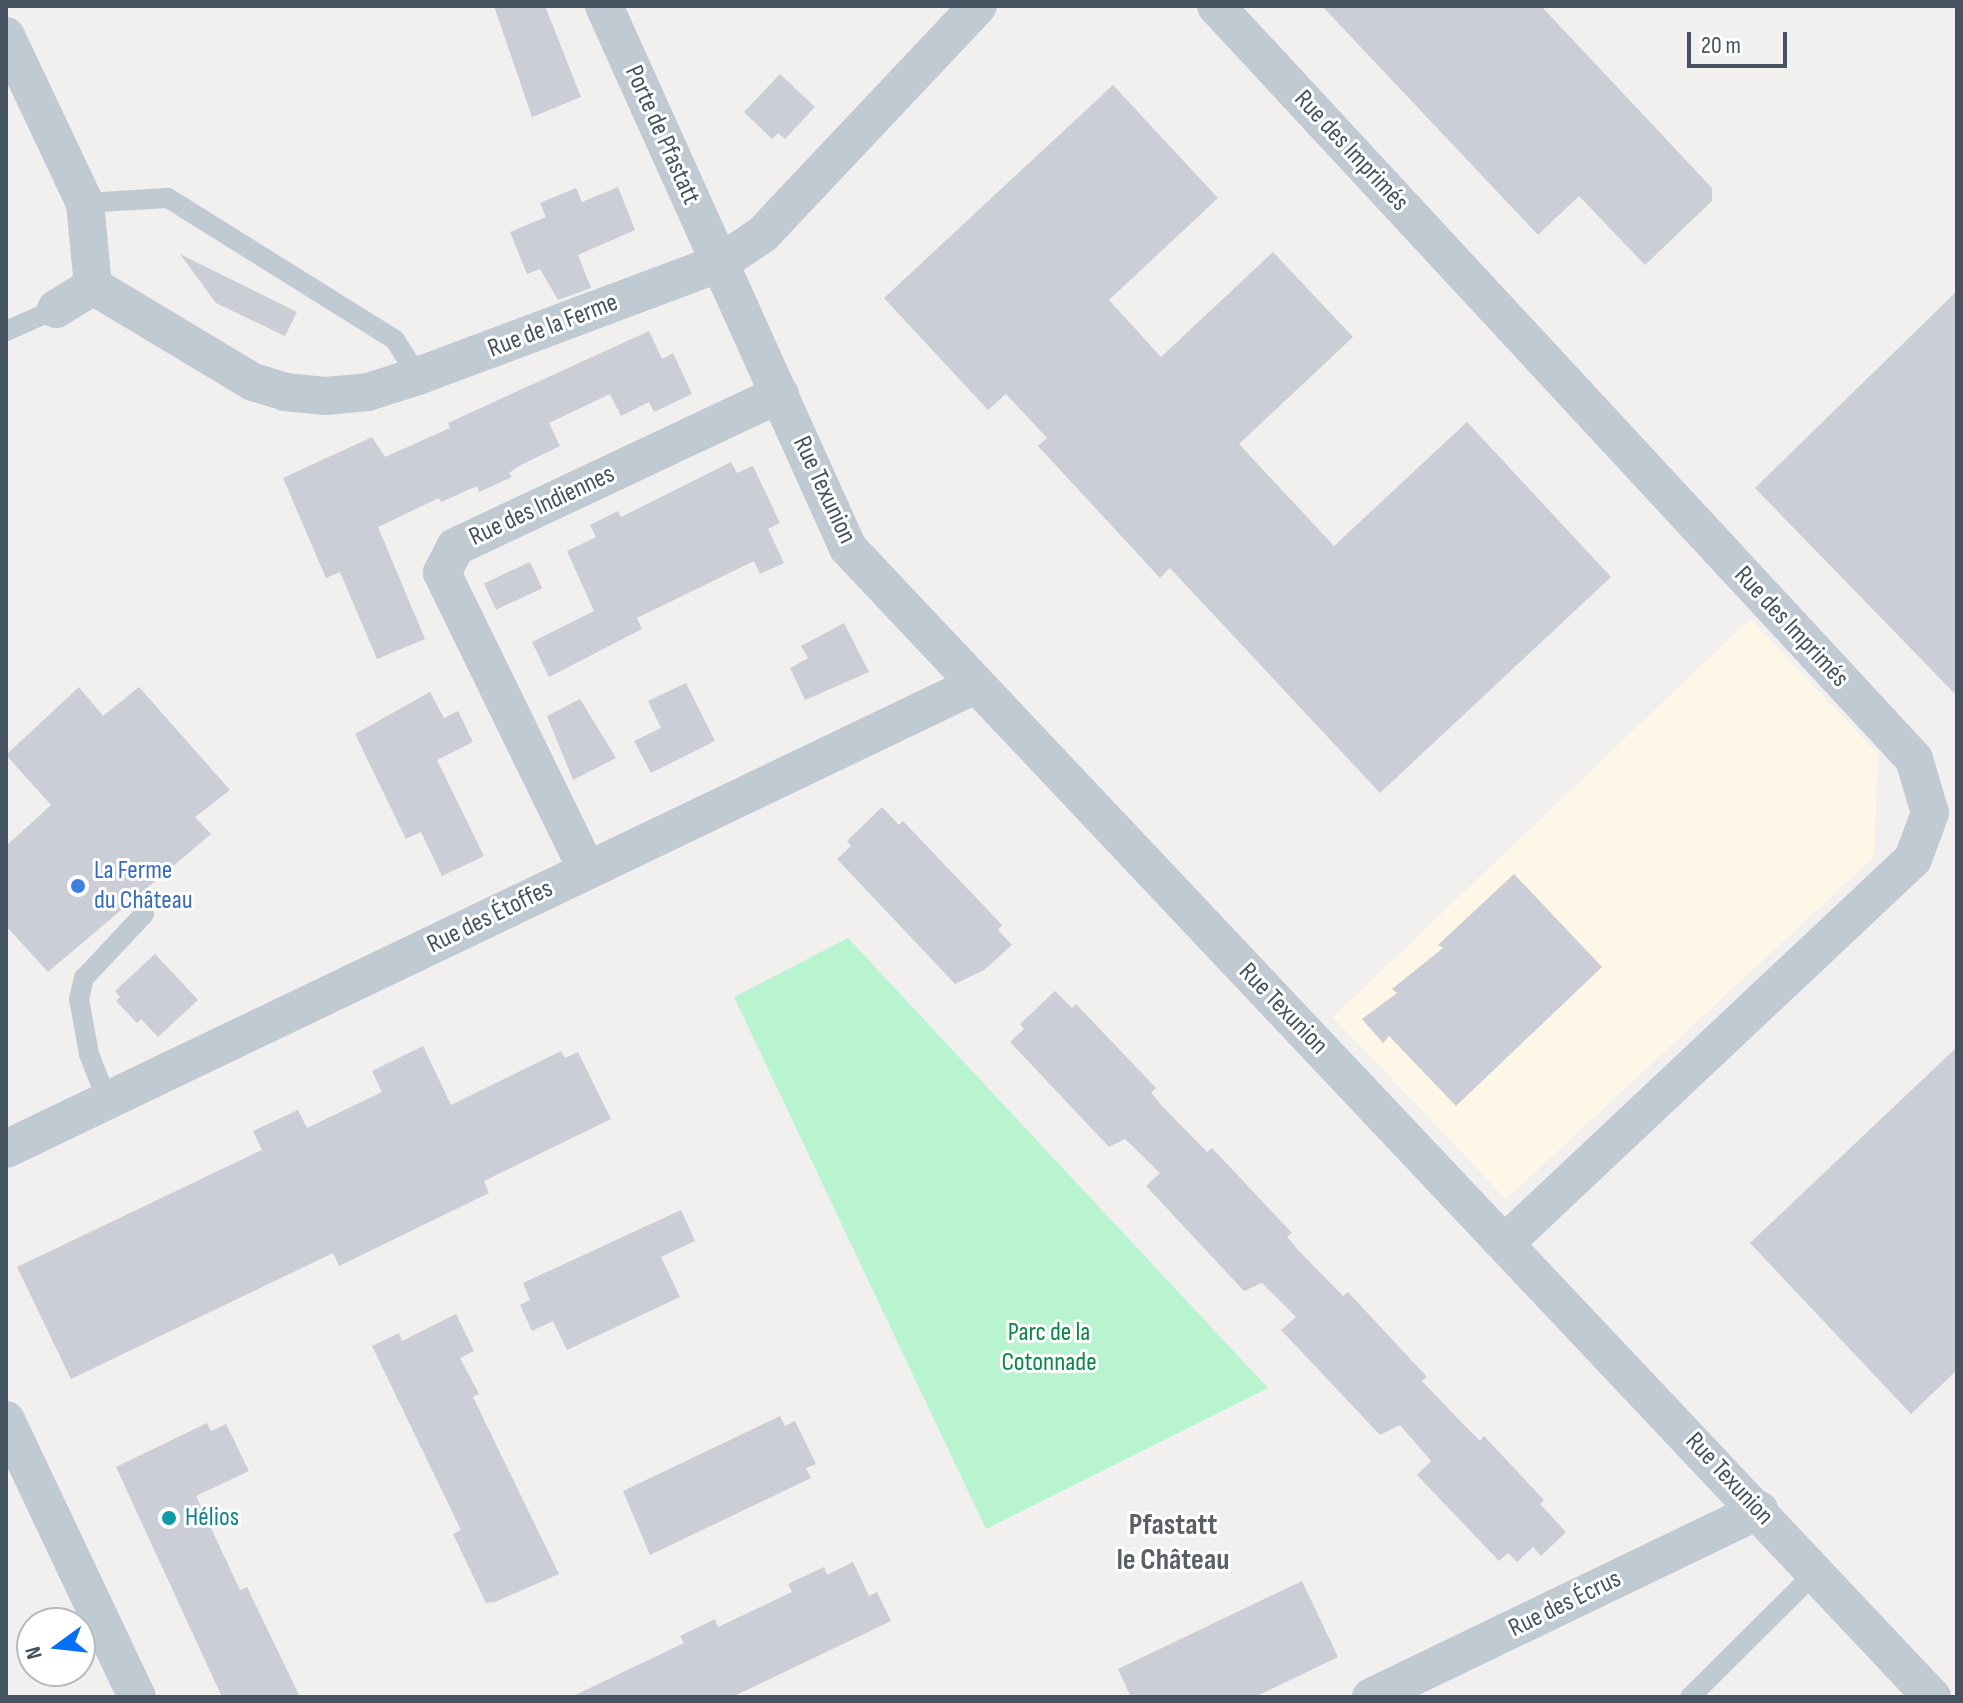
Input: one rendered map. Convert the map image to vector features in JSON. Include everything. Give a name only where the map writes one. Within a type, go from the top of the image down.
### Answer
[{"type":"street","name":"Porte de Pfastatt","points":[[604,6],[720,263]]},
{"type":"street","name":"Rue de la Ferme","points":[[93,286],[253,382],[285,392],[326,396],[368,392],[720,263],[763,234],[978,6]]},
{"type":"street","name":"Rue des Imprimés","points":[[1216,6],[1914,759],[1930,813],[1913,859],[1505,1243]]},
{"type":"street","points":[[6,36],[85,203],[93,286],[56,309]]},
{"type":"street","name":"Rue Texunion","points":[[720,263],[848,548],[1759,1510],[1932,1697]]},
{"type":"street","name":"Rue des Indiennes","points":[[587,870],[442,573],[455,547],[780,394]]},
{"type":"street","name":"Rue des Étoffes","points":[[6,1149],[975,685]]},
{"type":"street","points":[[6,1420],[137,1697]]},
{"type":"street","name":"Rue des Écrus","points":[[1371,1697],[1759,1510]]},
{"type":"lane","points":[[85,203],[168,198],[395,340],[418,376]]},
{"type":"lane","points":[[6,331],[56,309]]},
{"type":"lane","points":[[107,1100],[89,1054],[79,999],[84,978],[144,914]]},
{"type":"lane","points":[[1690,1697],[1816,1572]]},
{"type":"shaded area","points":[[1750,619],[1878,754],[1874,857],[1506,1199],[1333,1017]]},
{"type":"green space","name":"Parc de la Cotonnade","points":[[848,938],[1268,1388],[986,1529],[734,997]]},
{"type":"building","points":[[494,6],[545,6],[581,97],[532,117]]},
{"type":"building","points":[[1322,6],[1541,6],[1712,188],[1712,201],[1645,265],[1579,196],[1538,235]]},
{"type":"building","points":[[780,74],[815,107],[785,139],[778,133],[772,139],[744,112]]},
{"type":"building","points":[[1113,85],[1218,198],[1109,300],[1161,357],[1273,252],[1353,337],[1239,444],[1334,546],[1467,422],[1611,577],[1380,793],[1170,568],[1160,578],[1038,446],[1047,438],[1006,394],[988,410],[884,298]]},
{"type":"building","points":[[618,187],[635,230],[578,255],[591,288],[558,300],[540,269],[527,274],[510,232],[546,217],[540,203],[576,188],[582,202]]},
{"type":"building","points":[[180,254],[297,312],[285,336],[216,303]]},
{"type":"building","points":[[1957,291],[1957,696],[1755,488]]},
{"type":"building","points":[[649,331],[662,359],[673,353],[692,394],[654,412],[649,402],[621,416],[610,394],[549,423],[560,446],[521,465],[509,473],[512,477],[479,492],[477,486],[441,502],[439,498],[378,527],[425,639],[377,659],[340,572],[326,578],[283,478],[372,437],[385,457],[450,428],[448,423]]},
{"type":"building","points":[[731,462],[737,473],[753,466],[780,523],[768,529],[784,563],[760,574],[754,561],[637,618],[642,629],[549,677],[532,642],[594,611],[567,551],[596,537],[590,525],[618,511],[621,517]]},
{"type":"building","points":[[530,562],[542,588],[496,610],[484,584]]},
{"type":"building","points":[[844,623],[869,672],[805,700],[790,668],[808,658],[801,646]]},
{"type":"building","points":[[686,683],[715,741],[651,773],[634,741],[661,728],[648,701]]},
{"type":"building","name":"La Ferme du Château","points":[[79,687],[103,716],[139,687],[230,790],[195,817],[211,834],[48,972],[6,926],[6,846],[51,805],[6,755]]},
{"type":"building","points":[[430,692],[444,718],[458,711],[473,742],[437,760],[484,856],[442,876],[421,832],[406,839],[355,734]]},
{"type":"building","points":[[580,699],[616,758],[573,780],[547,716]]},
{"type":"building","points":[[882,807],[899,825],[903,821],[1002,925],[998,930],[1012,945],[984,970],[955,984],[837,859],[851,846],[847,841]]},
{"type":"building","points":[[1514,874],[1602,967],[1456,1106],[1389,1036],[1383,1043],[1362,1019],[1397,993],[1392,989],[1443,948],[1438,945]]},
{"type":"building","points":[[155,954],[198,1000],[158,1037],[141,1019],[137,1023],[116,1001],[120,997],[115,991]]},
{"type":"building","points":[[1055,991],[1072,1008],[1076,1004],[1156,1088],[1151,1093],[1164,1108],[1207,1152],[1212,1148],[1292,1233],[1287,1237],[1300,1252],[1343,1296],[1348,1292],[1427,1377],[1422,1381],[1480,1441],[1484,1436],[1544,1500],[1540,1504],[1566,1532],[1541,1556],[1533,1547],[1517,1562],[1508,1553],[1499,1561],[1417,1475],[1431,1461],[1400,1425],[1380,1435],[1281,1330],[1296,1317],[1262,1283],[1244,1291],[1146,1186],[1160,1173],[1125,1139],[1109,1147],[1010,1042],[1024,1029],[1020,1024]]},
{"type":"building","points":[[423,1046],[451,1105],[561,1051],[565,1058],[578,1052],[611,1119],[484,1181],[489,1193],[339,1266],[333,1253],[71,1379],[17,1267],[262,1150],[253,1131],[298,1110],[307,1128],[382,1092],[372,1071]]},
{"type":"building","points":[[1957,1047],[1957,1370],[1911,1414],[1750,1243]]},
{"type":"building","points":[[681,1210],[695,1241],[661,1257],[680,1297],[567,1350],[553,1321],[532,1331],[520,1305],[530,1300],[523,1283]]},
{"type":"building","points":[[456,1314],[474,1351],[460,1358],[479,1394],[473,1397],[559,1574],[495,1602],[486,1603],[453,1534],[461,1530],[372,1346],[399,1333],[402,1341]]},
{"type":"building","points":[[780,1416],[785,1426],[795,1421],[816,1464],[806,1468],[811,1478],[650,1555],[623,1491]]},
{"type":"building","points":[[207,1423],[211,1431],[226,1424],[249,1471],[196,1496],[240,1590],[247,1587],[300,1697],[222,1697],[116,1467]]},
{"type":"building","points":[[853,1562],[869,1596],[877,1592],[891,1621],[732,1697],[571,1697],[684,1643],[680,1636],[715,1619],[718,1627],[792,1592],[788,1584],[824,1567],[827,1575]]},
{"type":"building","points":[[1302,1581],[1338,1657],[1255,1697],[1131,1697],[1118,1669]]},
{"type":"place","name":"La Ferme du Château","points":[[78,886]]},
{"type":"place","name":"Hélios","points":[[169,1518]]},
{"type":"district","name":"Pfastatt le Château","points":[[1173,1542]]}]
